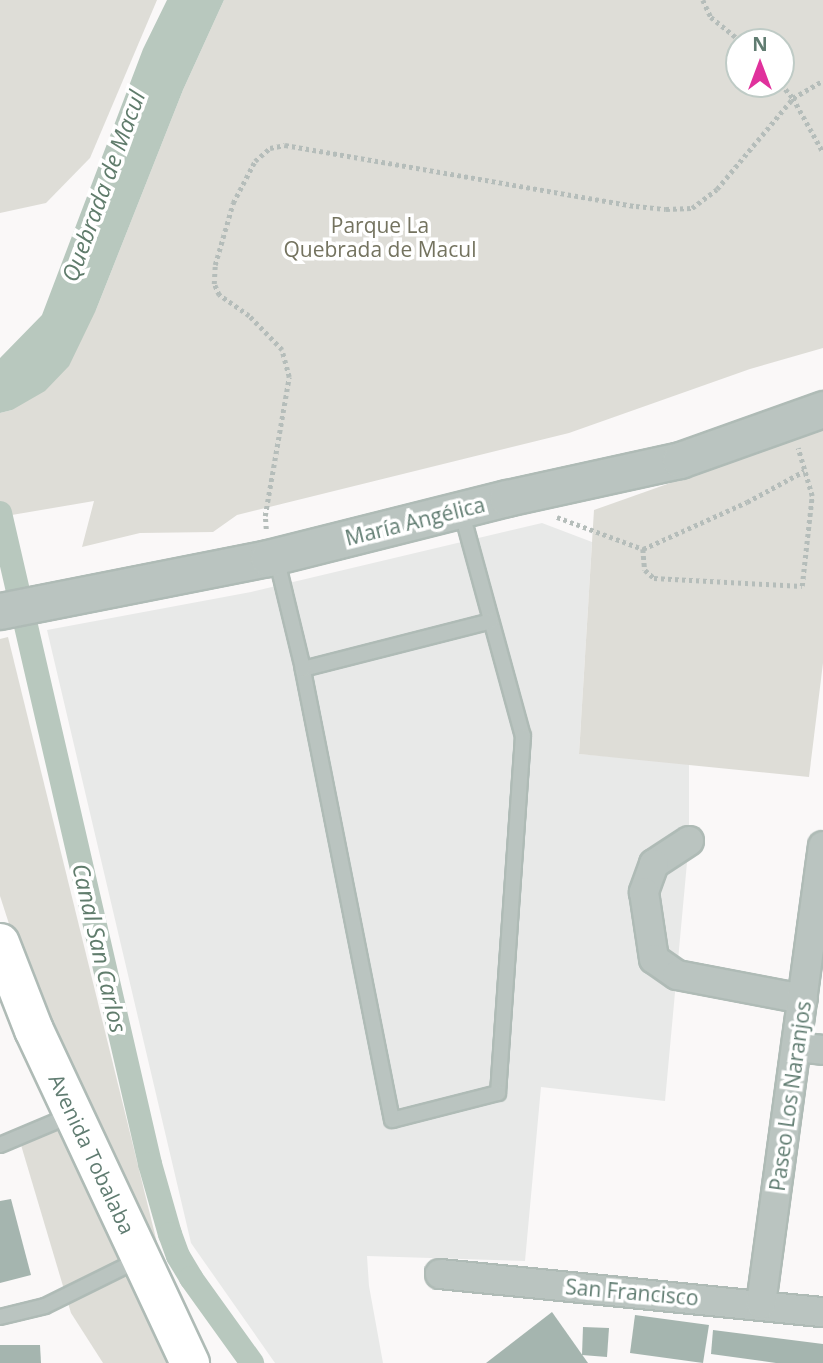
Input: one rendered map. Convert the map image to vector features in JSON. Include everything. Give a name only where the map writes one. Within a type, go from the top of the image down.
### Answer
[{"type":"main road","name":"Avenida Tobalaba","points":[[0,943],[8,991],[141,1258],[190,1363]]},
{"type":"street","name":"María Angélica","points":[[0,611],[272,557],[507,498],[680,460],[823,409]]},
{"type":"street","points":[[689,841],[653,864],[644,892],[653,959],[677,975],[803,999]]},
{"type":"street","name":"Paseo Los Naranjos","points":[[761,1304],[810,1049],[803,999],[823,846]]},
{"type":"street","name":"San Francisco","points":[[440,1274],[823,1312]]},
{"type":"lane","points":[[272,557],[303,669],[393,1120],[498,1093],[523,736],[461,510]]},
{"type":"lane","points":[[303,669],[491,621]]},
{"type":"lane","points":[[0,1145],[62,1119]]},
{"type":"lane","points":[[0,1317],[46,1306],[141,1258]]},
{"type":"path","points":[[703,0],[710,17],[725,29]]},
{"type":"path","points":[[795,97],[823,80]]},
{"type":"path","points":[[272,557],[265,516],[289,377],[282,350],[249,316],[219,295],[214,284],[215,265],[233,202],[255,161],[270,148],[285,145],[666,209],[692,208],[717,189],[793,98],[823,152]]},
{"type":"path","points":[[643,550],[645,570],[654,578],[802,586],[812,496],[791,422]]},
{"type":"path","points":[[507,498],[643,550],[747,502],[804,470]]},
{"type":"shaded area","points":[[542,523],[592,542],[579,754],[689,763],[689,841],[665,1101],[541,1087],[525,1261],[367,1256],[369,1286],[383,1363],[275,1363],[191,1243],[47,630],[251,592]]},
{"type":"green space","points":[[0,0],[157,0],[90,158],[46,203],[0,213]]},
{"type":"green space","name":"Parque La Quebrada de Macul","points":[[224,0],[823,0],[823,348],[750,369],[569,433],[237,515],[213,532],[140,533],[82,547],[94,501],[0,517],[0,413],[12,410],[96,310],[183,90]]},
{"type":"green space","points":[[823,429],[823,663],[809,777],[579,754],[594,510]]},
{"type":"green space","points":[[8,637],[161,1259],[43,1029],[0,896],[0,639]]},
{"type":"green space","points":[[65,1125],[175,1363],[103,1363],[71,1313],[21,1145]]},
{"type":"water","name":"Quebrada de Macul","points":[[167,0],[224,0],[183,90],[96,310],[69,366],[45,391],[12,410],[0,413],[0,358],[42,315],[143,49]]},
{"type":"building","points":[[11,1199],[31,1275],[0,1283],[0,1201]]},
{"type":"building","points":[[552,1312],[588,1363],[486,1363]]},
{"type":"building","points":[[635,1315],[709,1325],[703,1363],[630,1353]]},
{"type":"building","points":[[583,1327],[609,1328],[607,1357],[582,1355]]},
{"type":"building","points":[[713,1330],[823,1344],[823,1363],[776,1363],[711,1354]]},
{"type":"building","points":[[0,1345],[40,1345],[41,1363],[0,1363]]},
{"type":"waterway","name":"Canal San Carlos","points":[[0,513],[150,1164],[170,1234],[178,1256],[191,1278],[252,1363]]}]
